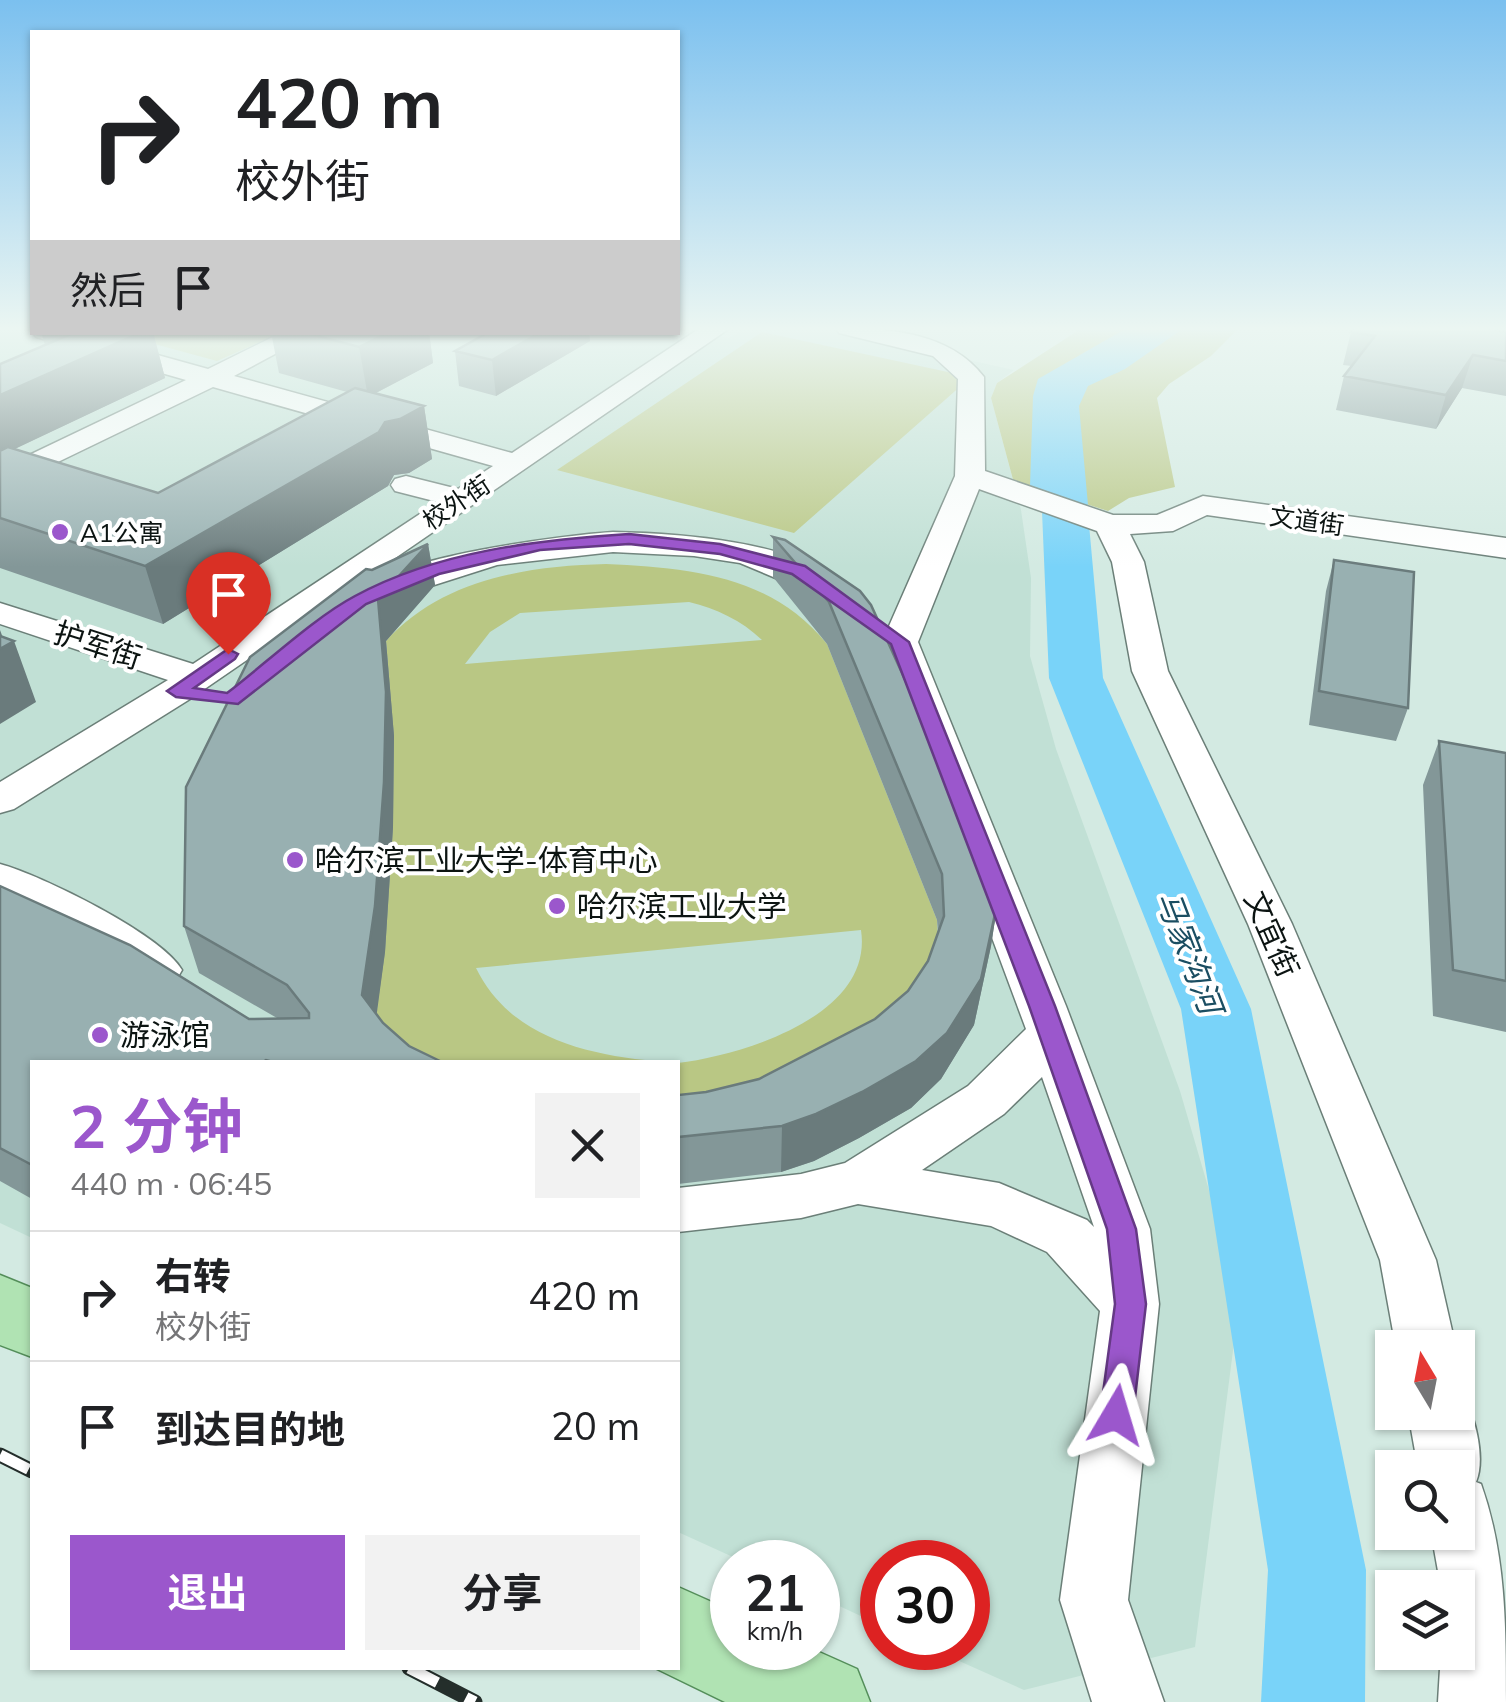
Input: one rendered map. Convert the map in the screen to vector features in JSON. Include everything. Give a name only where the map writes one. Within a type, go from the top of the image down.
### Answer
[{"type":"main road","points":[[0,1308],[30,1323]]},
{"type":"main road","points":[[680,1633],[824,1702]]},
{"type":"street","points":[[0,481],[148,407]]},
{"type":"street","points":[[314,407],[515,463]]},
{"type":"street","name":"校外街","points":[[0,800],[186,684],[599,407]]},
{"type":"street","points":[[875,624],[978,479],[973,407]]},
{"type":"street","name":"文道街","points":[[978,479],[1110,524],[1162,524],[1203,505],[1506,548]]},
{"type":"street","points":[[406,485],[460,499]]},
{"type":"street","name":"文宜街","points":[[1110,524],[1128,562],[1150,670],[1270,924],[1408,1260],[1422,1330]]},
{"type":"street","points":[[288,656],[360,600],[433,570],[540,545],[629,539],[720,549],[798,570],[875,624],[1042,1006],[1122,1229],[1130,1304],[1094,1600],[1128,1702]]},
{"type":"street","name":"护军街","points":[[0,613],[231,700]]},
{"type":"street","points":[[0,878],[128,945],[196,998]]},
{"type":"street","points":[[680,1210],[801,1196],[858,1182],[959,1123],[1000,1090],[1034,1056],[1049,1034]]},
{"type":"street","points":[[858,1182],[999,1205],[1067,1236],[1130,1304]]},
{"type":"street","points":[[1466,1550],[1476,1601],[1474,1702]]},
{"type":"shaded area","name":"哈尔滨工业大学","points":[[0,407],[994,407],[1021,510],[1031,578],[1030,656],[1056,749],[1180,1091],[1240,1296],[1195,1647],[1024,1690],[979,1670],[990,1670],[990,1540],[860,1540],[860,1616],[840,1606],[840,1540],[710,1540],[710,1547],[680,1533],[680,1060],[30,1060],[30,1237],[0,1223]]},
{"type":"green space","points":[[650,407],[936,407],[794,533],[557,470]]},
{"type":"green space","points":[[994,407],[1159,407],[1175,487],[1129,498],[1108,511],[1030,486],[1015,487]]},
{"type":"green space","points":[[606,564],[698,573],[755,589],[805,621],[827,644],[937,920],[939,962],[923,1008],[680,1141],[680,1063],[767,1040],[826,1008],[847,986],[859,960],[861,930],[476,968],[491,992],[532,1028],[582,1049],[649,1060],[386,1060],[373,1042],[390,842],[386,641],[408,620],[459,590],[546,568]],"holes":[[[689,602],[719,612],[762,640],[465,664],[490,632],[520,613]]]},
{"type":"water","points":[[1033,407],[1079,407],[1088,505],[1030,486]]},
{"type":"building","points":[[319,407],[421,407],[385,422],[379,432],[145,566],[0,518],[0,451],[8,447],[158,493]]},
{"type":"building","points":[[773,537],[785,540],[860,591],[871,605],[953,785],[998,900],[981,979],[947,1033],[916,1061],[862,1092],[782,1126],[680,1137],[680,1095],[759,1079],[875,1019],[908,991],[928,961],[944,916],[942,874],[829,602]]},
{"type":"building","points":[[428,544],[378,599],[386,692],[384,782],[375,906],[362,995],[383,1023],[409,1046],[438,1060],[30,1060],[30,1164],[0,1148],[0,886],[130,945],[249,1019],[309,1018],[287,985],[184,926],[186,787],[250,657],[366,569],[372,570]]},
{"type":"building","points":[[1334,560],[1414,572],[1408,708],[1319,691]]},
{"type":"building","points":[[0,636],[14,641],[0,649]]},
{"type":"building","points":[[1439,741],[1506,753],[1506,981],[1453,970]]},
{"type":"waterway","name":"马家沟河","points":[[1058,407],[1076,678],[1216,1009],[1317,1570],[1313,1702]]},
{"type":"railway","points":[[0,1455],[30,1470]]},
{"type":"railway","points":[[413,1670],[475,1702]]},
{"type":"place","name":"A1公寓","points":[[60,532]]},
{"type":"place","name":"哈尔滨工业大学-体育中心","points":[[295,860]]},
{"type":"place","name":"哈尔滨工业大学","points":[[557,906]]},
{"type":"place","name":"游泳馆","points":[[100,1035]]},
{"type":"route","points":[[228,654],[176,691],[231,700],[360,600],[433,570],[540,545],[629,539],[720,549],[798,570],[900,642],[1042,1006],[1122,1229],[1130,1304],[1116,1415]]}]
